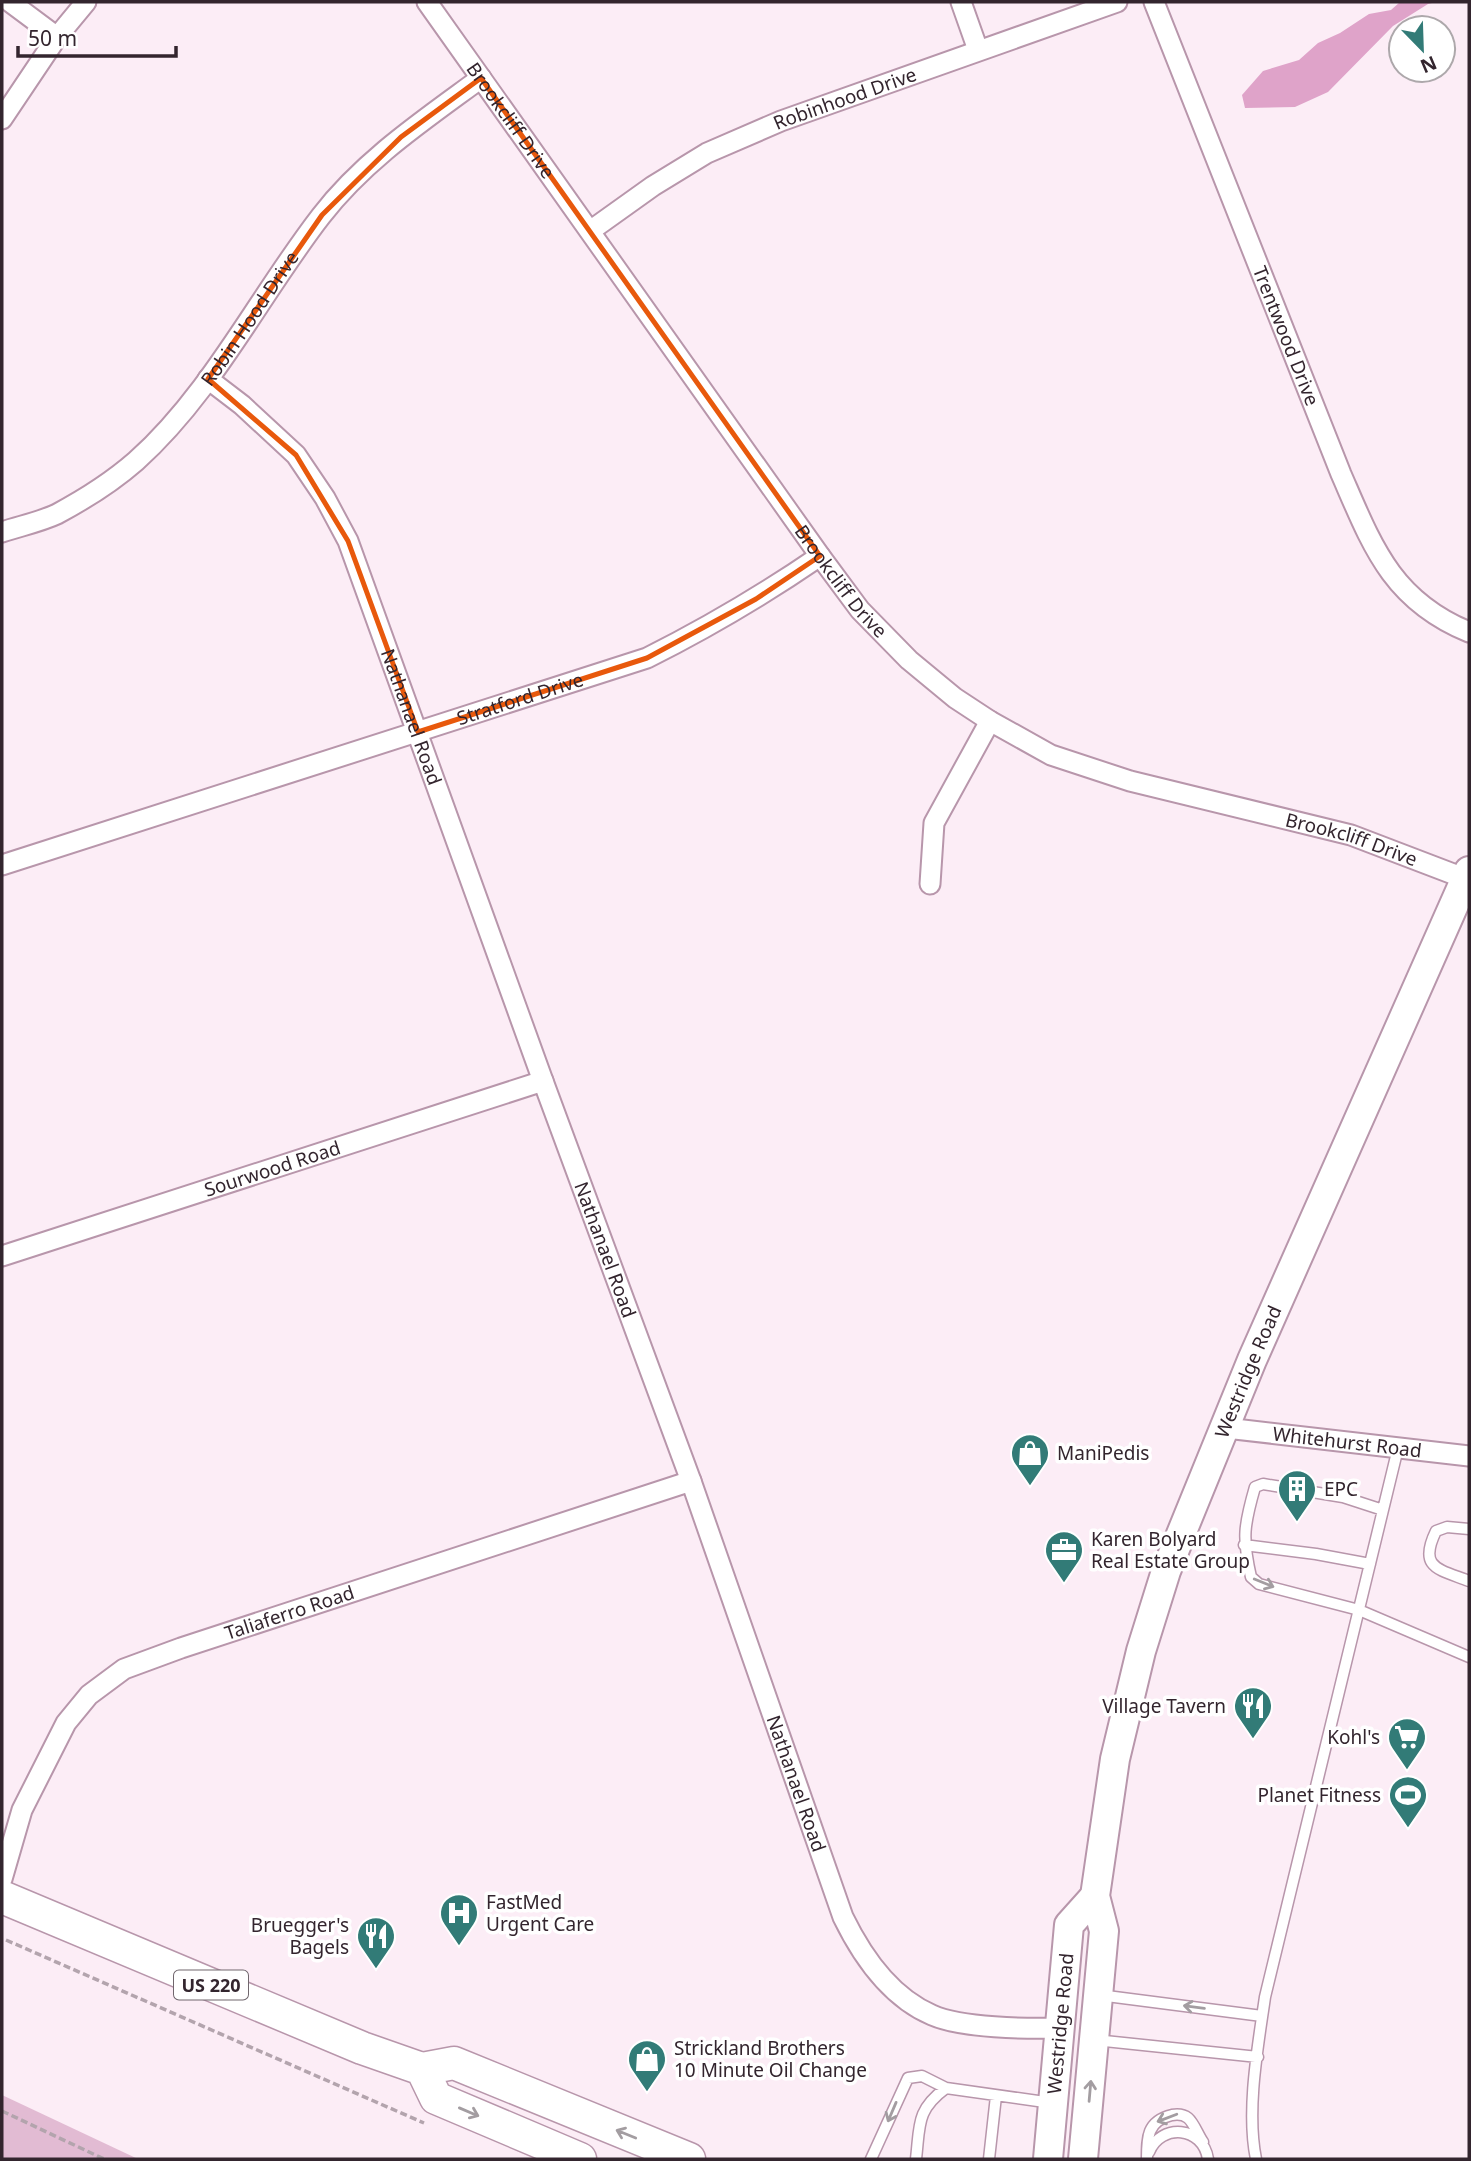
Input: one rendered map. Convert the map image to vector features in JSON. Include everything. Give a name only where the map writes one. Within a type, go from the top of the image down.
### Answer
[{"type":"main road","name":"Westridge Road","points":[[1083,2159],[1104,1931],[1095,1896],[1115,1759],[1141,1651],[1166,1571],[1252,1360],[1468,877]]},
{"type":"main road","name":"Westridge Road","points":[[1048,2159],[1069,1926],[1095,1896]]},
{"type":"main road","name":"US 220","points":[[2,1897],[349,2043],[422,2069],[454,2063],[689,2159]]},
{"type":"main road","points":[[422,2069],[436,2098],[580,2159]]},
{"type":"street","points":[[10,2],[57,37]]},
{"type":"street","points":[[2,119],[57,37],[86,2]]},
{"type":"street","name":"Brookcliff Drive","points":[[427,2],[820,556],[860,610],[909,660],[955,698],[990,722],[1051,755],[1130,781],[1351,835],[1468,877]]},
{"type":"street","points":[[961,2],[978,50]]},
{"type":"street","name":"Robinhood Drive","points":[[590,231],[653,186],[707,153],[781,121],[1117,2]]},
{"type":"street","name":"Trentwood Drive","points":[[1154,2],[1341,474],[1376,551],[1401,586],[1423,606],[1469,632]]},
{"type":"street","name":"Robin Hood Drive","points":[[2,532],[54,515],[107,484],[136,460],[208,379],[322,215],[359,175],[401,137],[481,78]]},
{"type":"street","name":"Nathanael Road","points":[[208,379],[243,405],[296,455],[325,498],[348,541],[691,1481],[844,1917],[856,1943],[886,1983],[932,2015],[956,2021],[1020,2029],[1060,2028]]},
{"type":"street","name":"Stratford Drive","points":[[2,865],[647,658],[756,599],[820,556]]},
{"type":"street","points":[[930,884],[934,823],[990,722]]},
{"type":"street","name":"Sourwood Road","points":[[2,1256],[543,1081]]},
{"type":"street","name":"Whitehurst Road","points":[[1226,1428],[1469,1456]]},
{"type":"street","name":"Taliaferro Road","points":[[2,1879],[22,1810],[66,1723],[89,1695],[124,1670],[194,1644],[691,1481]]},
{"type":"lane","points":[[1244,2159],[1255,2155],[1251,2136],[1258,2057],[1262,2016],[1272,1966],[1398,1448]]},
{"type":"lane","points":[[1383,1510],[1343,1497],[1263,1484],[1255,1487],[1246,1516],[1244,1545],[1251,1577],[1259,1584],[1359,1610],[1469,1657]]},
{"type":"lane","points":[[1469,1529],[1447,1527],[1436,1531],[1429,1546],[1429,1558],[1434,1567],[1469,1581]]},
{"type":"lane","points":[[1244,1545],[1370,1564]]},
{"type":"lane","points":[[1098,1995],[1262,2016]]},
{"type":"lane","points":[[1094,2040],[1258,2057]]},
{"type":"lane","points":[[871,2159],[908,2078],[922,2076],[946,2088],[1053,2103]]},
{"type":"lane","points":[[916,2159],[921,2115],[929,2101],[946,2088]]},
{"type":"lane","points":[[989,2159],[996,2096]]},
{"type":"lane","points":[[1147,2159],[1150,2129],[1160,2118],[1178,2114],[1190,2119],[1203,2142],[1208,2159]]},
{"type":"lane","points":[[1147,2159],[1153,2144],[1166,2135],[1180,2132],[1191,2134],[1203,2142]]},
{"type":"path","points":[[6,1940],[435,2127]]},
{"type":"path","points":[[2,2111],[104,2159]]},
{"type":"highlighted area","points":[[481,78],[820,556],[756,599],[647,658],[418,732],[348,541],[296,455],[208,379],[322,215],[401,137]]},
{"type":"shaded area","points":[[1400,2],[1436,2],[1412,14],[1387,14],[1387,32],[1328,92],[1295,107],[1245,108],[1242,95],[1263,71],[1299,60],[1318,43],[1340,33],[1369,14],[1391,10]]},
{"type":"shaded area","points":[[2,2095],[138,2159],[2,2159]]},
{"type":"place","name":"ManiPedis","points":[[1030,1487]]},
{"type":"place","name":"EPC","points":[[1297,1523]]},
{"type":"place","name":"Karen Bolyard Real Estate Group","points":[[1064,1584]]},
{"type":"place","name":"Village Tavern","points":[[1253,1740]]},
{"type":"place","name":"Kohl's","points":[[1407,1771]]},
{"type":"place","name":"Planet Fitness","points":[[1408,1829]]},
{"type":"place","name":"FastMed Urgent Care","points":[[459,1947]]},
{"type":"place","name":"Bruegger's Bagels","points":[[376,1970]]},
{"type":"place","name":"Strickland Brothers 10 Minute Oil Change","points":[[647,2093]]}]
